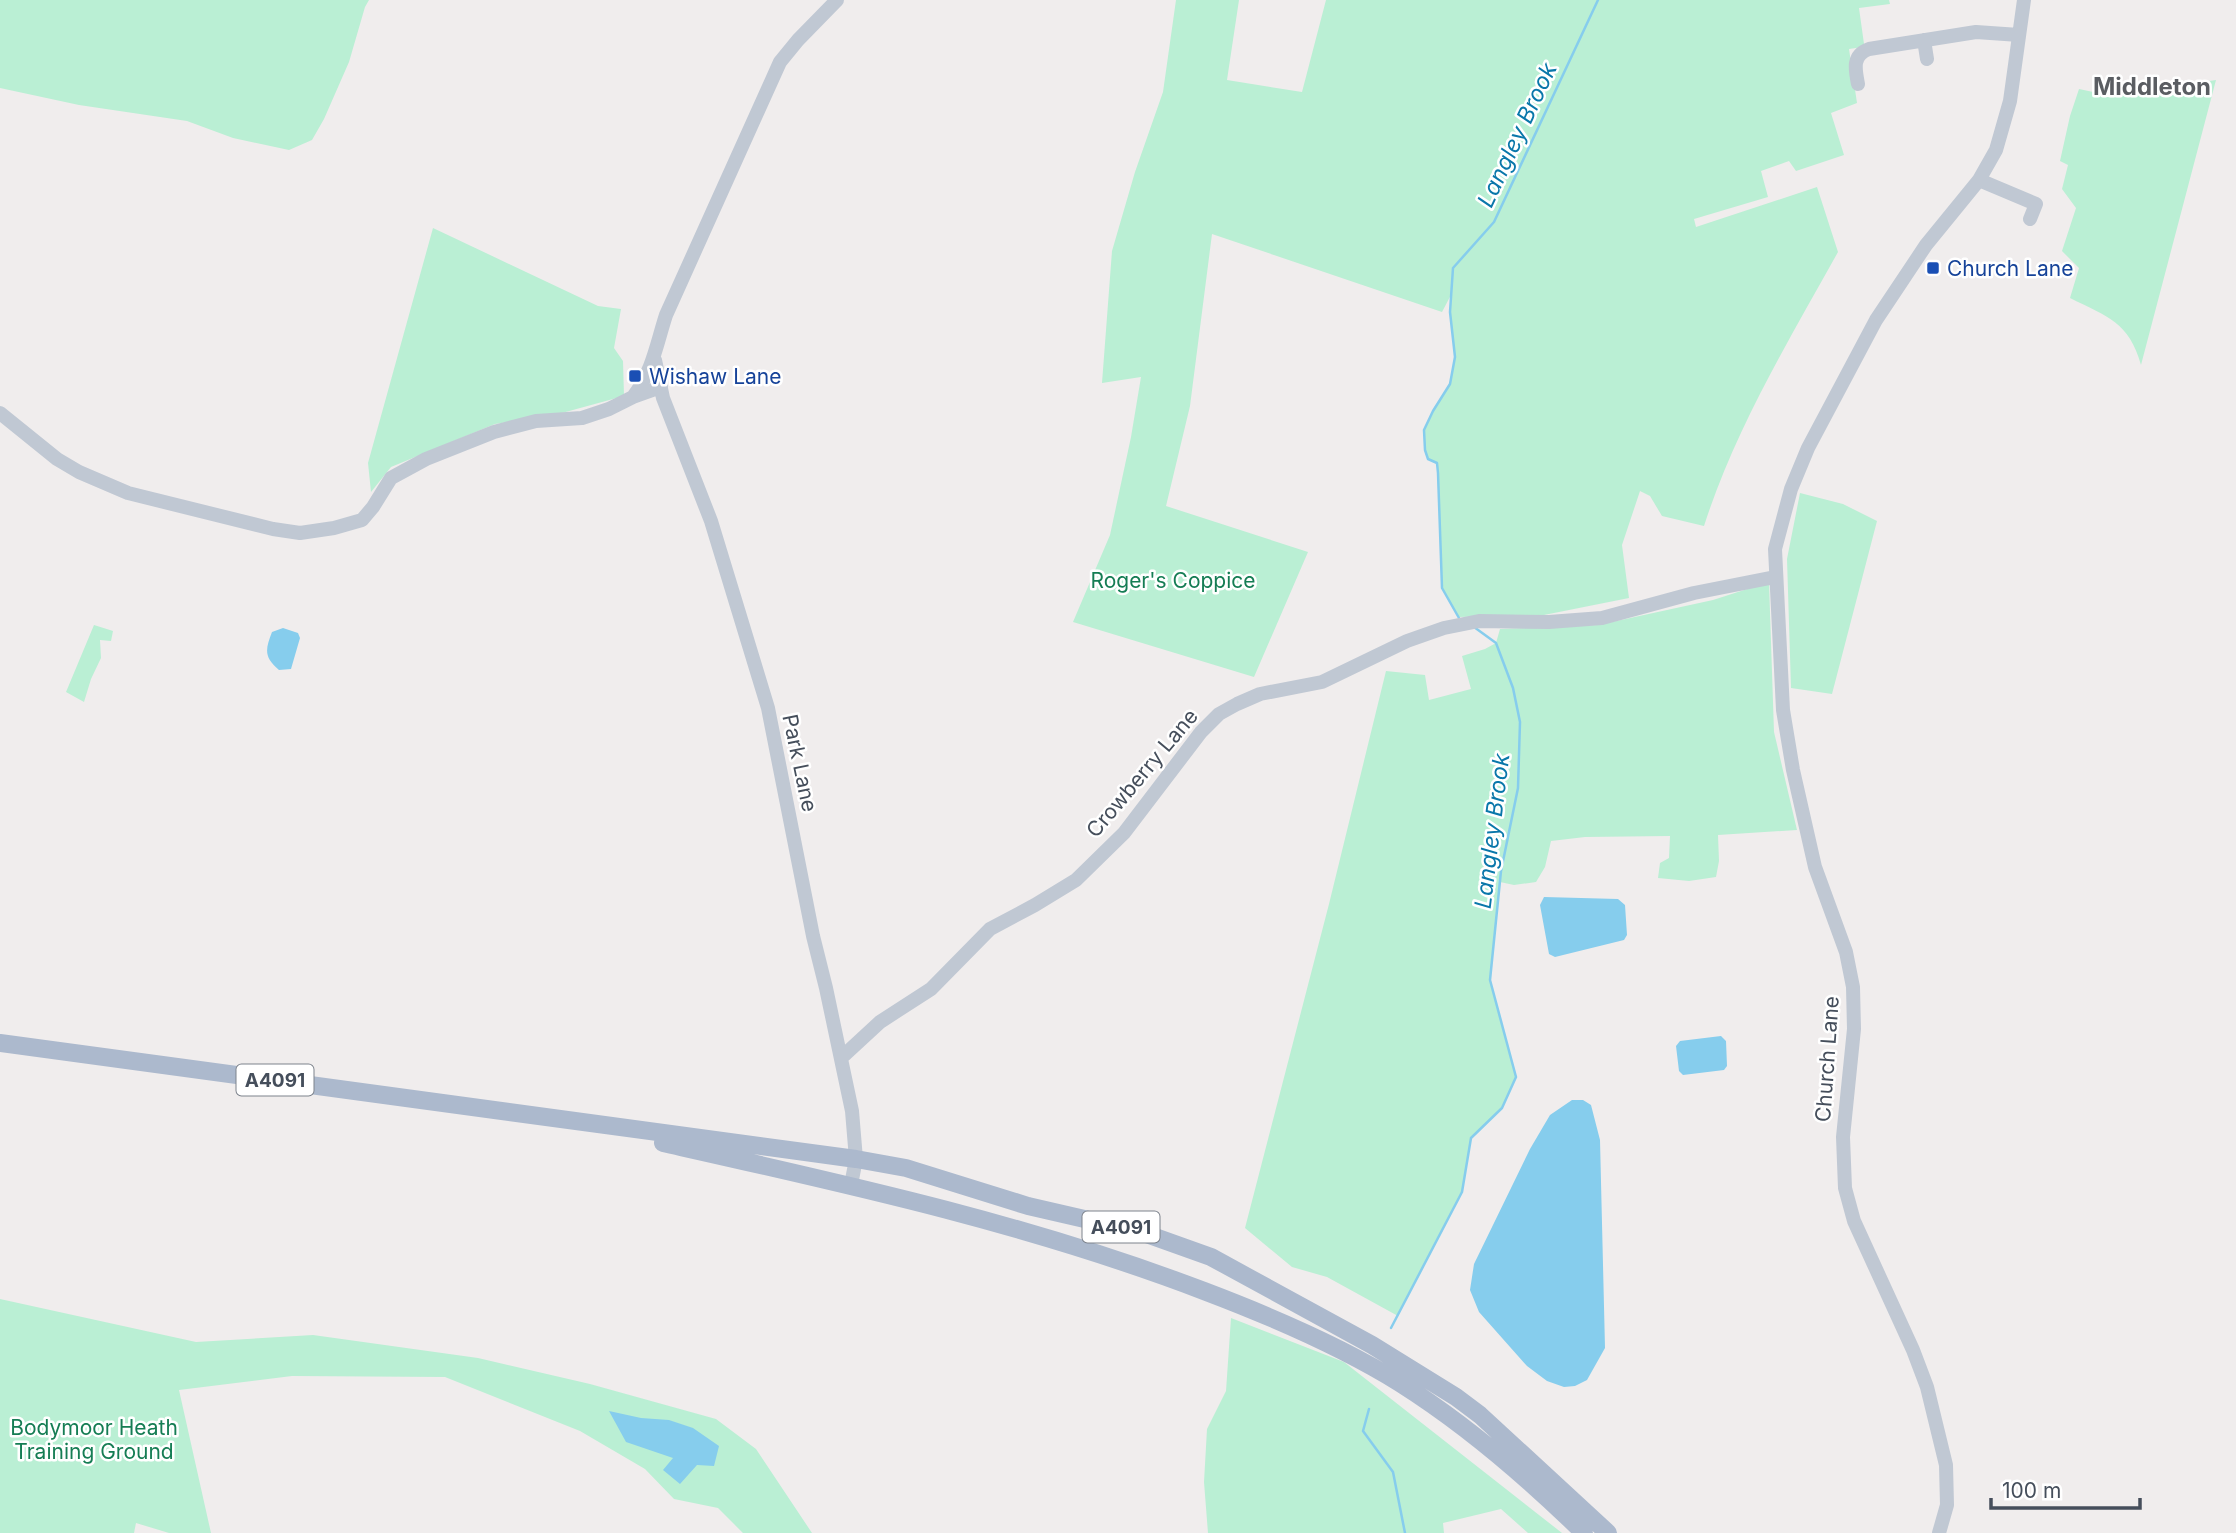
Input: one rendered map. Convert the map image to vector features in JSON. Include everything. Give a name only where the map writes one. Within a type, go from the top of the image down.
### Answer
[{"type":"main road","name":"A4091","points":[[0,1043],[856,1159],[906,1168],[1028,1206],[1142,1231],[1211,1257],[1361,1338],[1457,1397],[1608,1533]]},
{"type":"main road","name":"A4091","points":[[551,1118],[935,1205],[1070,1244],[1182,1282],[1291,1327],[1397,1381],[1447,1414],[1530,1480],[1584,1533]]},
{"type":"street","points":[[633,397],[655,360],[654,351],[666,315],[780,62],[837,0]]},
{"type":"street","name":"Church Lane","points":[[1940,1533],[1947,1504],[1946,1465],[1927,1387],[1854,1221],[1844,1188],[1843,1137],[1854,1029],[1853,987],[1846,952],[1815,867],[1793,770],[1783,710],[1775,577],[1778,534],[1791,489],[1808,448],[1876,320],[1902,278],[1926,244],[1979,180],[1996,150],[2005,121],[2024,0]]},
{"type":"street","points":[[1858,84],[1855,67],[1860,52],[1868,48],[1976,32],[2019,35]]},
{"type":"street","points":[[1924,40],[1927,59]]},
{"type":"street","points":[[1979,180],[2036,204],[2030,219]]},
{"type":"street","name":"Park Lane","points":[[655,360],[661,387],[711,521],[768,708],[813,936],[852,1111],[856,1159],[851,1185]]},
{"type":"street","points":[[0,413],[57,459],[79,472],[128,493],[300,533],[362,520],[391,478],[426,459],[494,432],[536,422],[582,418],[661,387]]},
{"type":"street","name":"Crowberry Lane","points":[[841,1058],[880,1023],[931,989],[990,929],[1076,880],[1124,833],[1201,732],[1219,714],[1237,704],[1260,694],[1322,682],[1407,641],[1444,628],[1479,621],[1549,622],[1602,618],[1694,593],[1775,577]]},
{"type":"green space","points":[[0,0],[369,0],[349,62],[324,119],[312,140],[289,150],[233,138],[187,121],[79,105],[0,88]]},
{"type":"green space","name":"Roger's Coppice","points":[[1176,0],[1239,0],[1227,80],[1302,92],[1326,0],[1889,0],[1890,4],[1859,8],[1864,44],[1863,47],[1849,49],[1857,103],[1831,113],[1844,155],[1796,171],[1789,161],[1761,171],[1768,197],[1694,219],[1696,227],[1817,187],[1838,252],[1747,420],[1704,526],[1662,516],[1650,496],[1640,491],[1622,545],[1629,598],[1544,615],[1458,617],[1442,588],[1437,464],[1428,459],[1424,430],[1450,384],[1455,357],[1450,312],[1452,293],[1442,312],[1212,234],[1190,406],[1166,506],[1308,552],[1254,677],[1073,622],[1110,535],[1141,377],[1102,383],[1112,251],[1135,172],[1163,92]]},
{"type":"green space","points":[[2216,80],[2141,365],[2130,339],[2115,322],[2070,298],[2079,268],[2062,251],[2076,208],[2062,189],[2068,165],[2060,161],[2070,116],[2079,89],[2112,96]]},
{"type":"green space","points":[[433,228],[598,306],[621,309],[614,348],[623,361],[624,396],[551,416],[495,424],[391,467],[371,492],[368,463]]},
{"type":"green space","points":[[1800,493],[1843,504],[1877,521],[1832,694],[1791,688],[1787,559]]},
{"type":"green space","points":[[1769,582],[1774,732],[1797,830],[1718,835],[1719,861],[1716,877],[1689,881],[1658,878],[1660,863],[1669,858],[1670,836],[1585,837],[1551,841],[1545,867],[1536,882],[1514,885],[1500,882],[1490,980],[1516,1077],[1502,1108],[1471,1138],[1462,1192],[1398,1316],[1327,1277],[1292,1267],[1245,1228],[1386,671],[1425,675],[1429,700],[1471,689],[1462,656],[1496,643],[1500,629],[1598,625],[1713,600]]},
{"type":"green space","points":[[94,625],[113,631],[111,641],[100,640],[101,658],[84,702],[66,692]]},
{"type":"green space","name":"Bodymoor Heath Training Ground","points":[[0,1299],[196,1342],[313,1335],[478,1358],[590,1384],[716,1419],[756,1449],[812,1533],[743,1533],[718,1508],[674,1499],[645,1469],[580,1431],[445,1377],[292,1376],[179,1390],[211,1533],[169,1533],[136,1523],[134,1533],[0,1533]]},
{"type":"green space","points":[[1231,1318],[1344,1362],[1562,1533],[1528,1533],[1501,1509],[1443,1523],[1444,1533],[1208,1533],[1204,1482],[1207,1429],[1226,1391]]},
{"type":"water","points":[[283,628],[298,633],[300,638],[291,669],[279,670],[268,657],[267,649],[272,632]]},
{"type":"water","points":[[1544,897],[1618,899],[1625,905],[1627,935],[1624,940],[1555,957],[1549,954],[1540,905]]},
{"type":"water","points":[[1721,1036],[1726,1041],[1727,1066],[1724,1070],[1683,1075],[1679,1071],[1676,1046],[1680,1041]]},
{"type":"water","points":[[1572,1100],[1583,1100],[1591,1105],[1600,1140],[1605,1348],[1587,1380],[1575,1386],[1564,1387],[1547,1381],[1527,1366],[1479,1312],[1470,1290],[1474,1264],[1530,1149],[1550,1115]]},
{"type":"water","points":[[609,1411],[641,1418],[669,1420],[693,1428],[719,1446],[714,1466],[697,1465],[680,1484],[663,1470],[673,1458],[626,1442]]},
{"type":"waterway","name":"Langley Brook","points":[[1459,618],[1442,588],[1437,463],[1428,459],[1424,430],[1450,384],[1455,357],[1450,312],[1453,268],[1494,222],[1598,0]]},
{"type":"waterway","name":"Langley Brook","points":[[1391,1328],[1462,1192],[1471,1138],[1502,1108],[1516,1077],[1490,980],[1501,871],[1518,788],[1520,722],[1513,688],[1496,643],[1474,627]]},
{"type":"waterway","name":"Langley Brook","points":[[1369,1409],[1363,1431],[1393,1472],[1405,1533]]},
{"type":"place","name":"Church Lane","points":[[1933,268]]},
{"type":"place","name":"Wishaw Lane","points":[[635,376]]},
{"type":"district","name":"Middleton","points":[[2152,86]]}]
